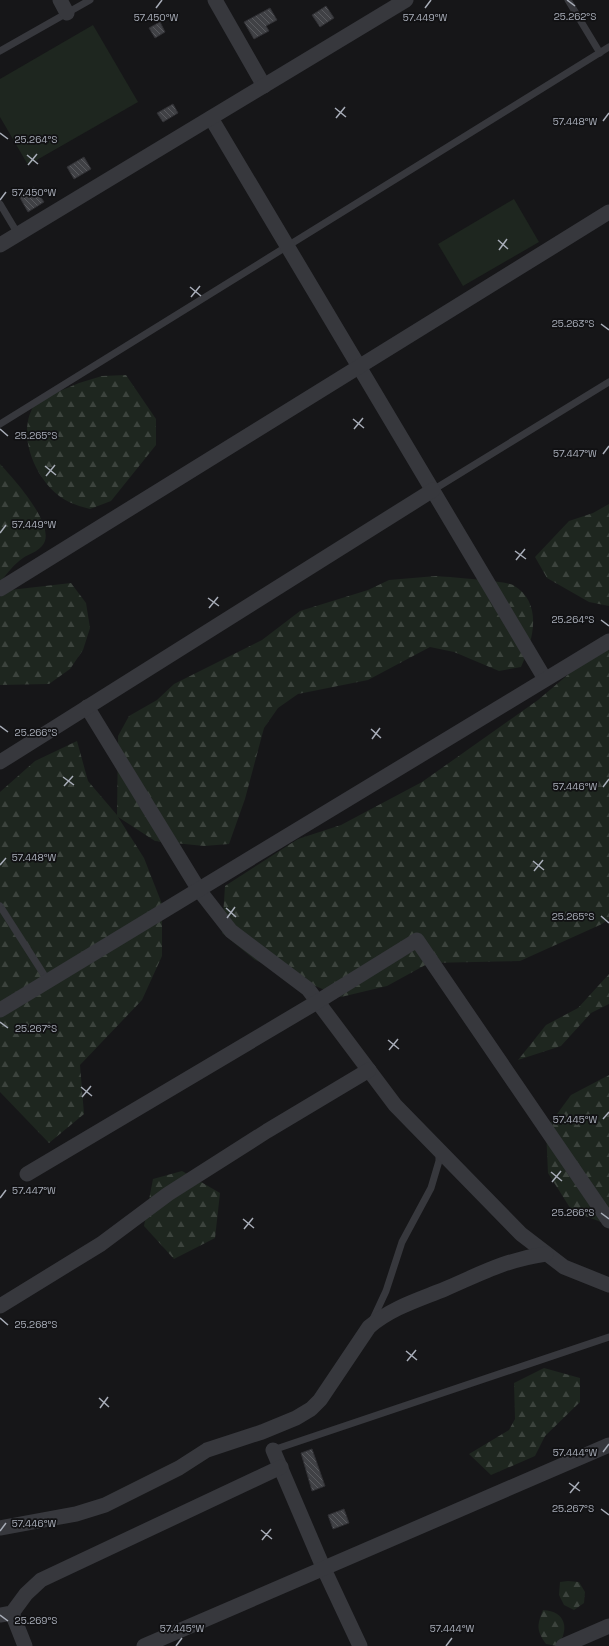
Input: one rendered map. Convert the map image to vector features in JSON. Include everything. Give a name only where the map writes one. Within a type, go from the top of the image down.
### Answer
[{"type":"street","points":[[216,0],[264,86]]},
{"type":"street","points":[[0,245],[406,0]]},
{"type":"street","points":[[211,118],[545,679]]},
{"type":"street","points":[[0,589],[609,212]]},
{"type":"street","points":[[0,762],[433,490]]},
{"type":"street","points":[[0,1010],[609,641]]},
{"type":"street","points":[[87,707],[199,890],[231,931],[308,989],[395,1105],[521,1234],[564,1267],[609,1285]]},
{"type":"street","points":[[27,1174],[318,1002],[416,940],[609,1221]]},
{"type":"street","points":[[0,1306],[101,1244],[168,1194],[260,1135],[369,1070]]},
{"type":"street","points":[[0,1528],[76,1514],[105,1504],[179,1468],[207,1450],[262,1432],[296,1418],[311,1409],[320,1400],[370,1325],[397,1308],[504,1262],[546,1254]]},
{"type":"street","points":[[144,1646],[609,1444]]},
{"type":"street","points":[[273,1450],[360,1646]]},
{"type":"street","points":[[25,1646],[6,1614],[41,1580],[281,1467]]},
{"type":"street","points":[[563,1646],[609,1626]]},
{"type":"lane","points":[[0,51],[64,6],[90,0]]},
{"type":"lane","points":[[0,424],[606,50],[568,0]]},
{"type":"lane","points":[[0,204],[18,234]]},
{"type":"lane","points":[[433,490],[609,382]]},
{"type":"lane","points":[[0,906],[48,981]]},
{"type":"lane","points":[[370,1325],[386,1291],[402,1242],[431,1188],[439,1161],[439,1150]]},
{"type":"lane","points":[[273,1450],[609,1337]]},
{"type":"green space","points":[[93,25],[138,102],[28,165],[0,117],[0,79]]},
{"type":"green space","points":[[514,199],[539,242],[463,286],[438,244]]},
{"type":"green space","points":[[126,375],[156,419],[156,445],[111,501],[90,509],[71,503],[59,496],[50,488],[36,468],[28,444],[27,432],[31,411],[36,401],[79,383],[102,376]]},
{"type":"green space","points":[[0,464],[23,491],[40,516],[46,538],[40,548],[20,560],[0,582]]},
{"type":"green space","points":[[609,504],[609,606],[589,602],[547,578],[535,557],[569,521],[593,513]]},
{"type":"green space","points":[[436,576],[508,584],[513,585],[523,593],[529,602],[533,623],[529,646],[521,667],[499,671],[454,652],[430,647],[368,680],[298,694],[278,708],[264,728],[245,799],[229,844],[204,846],[155,841],[118,817],[144,858],[162,904],[162,956],[142,1000],[80,1065],[84,1114],[49,1143],[0,1092],[0,792],[35,761],[77,741],[88,781],[117,815],[118,736],[129,716],[157,700],[174,684],[262,640],[300,611],[368,590],[389,580]]},
{"type":"green space","points":[[71,583],[86,603],[90,628],[83,650],[70,669],[49,684],[0,685],[0,597],[10,590]]},
{"type":"green space","points":[[609,640],[609,919],[602,924],[520,961],[429,963],[387,986],[341,997],[255,960],[222,933],[225,886],[298,839],[341,825],[422,782],[538,700]]},
{"type":"green space","points":[[609,974],[609,1004],[591,1013],[561,1046],[518,1060],[546,1025],[578,1008]]},
{"type":"green space","points":[[609,1075],[609,1225],[572,1211],[548,1173],[546,1129],[571,1095]]},
{"type":"green space","points":[[182,1171],[220,1193],[215,1238],[174,1259],[144,1226],[153,1179]]},
{"type":"green space","points":[[544,1368],[580,1378],[580,1402],[545,1436],[535,1456],[491,1475],[469,1454],[509,1430],[515,1419],[514,1383]]},
{"type":"green space","points":[[560,1582],[579,1582],[585,1592],[584,1603],[574,1610],[564,1605],[559,1595]]},
{"type":"green space","points":[[543,1610],[551,1611],[557,1614],[564,1622],[564,1634],[557,1646],[546,1644],[540,1635],[538,1627]]},
{"type":"building","points":[[326,6],[334,18],[320,27],[312,15]]},
{"type":"building","points":[[270,8],[277,20],[266,26],[269,31],[254,39],[244,22]]},
{"type":"building","points":[[160,22],[165,32],[155,38],[149,28]]},
{"type":"building","points":[[173,104],[178,113],[163,122],[157,113]]},
{"type":"building","points":[[84,157],[91,169],[74,179],[67,167]]},
{"type":"building","points":[[34,187],[44,202],[28,212],[19,196]]},
{"type":"building","points":[[312,1449],[325,1486],[312,1491],[301,1453]]},
{"type":"building","points":[[344,1509],[349,1523],[333,1529],[328,1515]]}]
